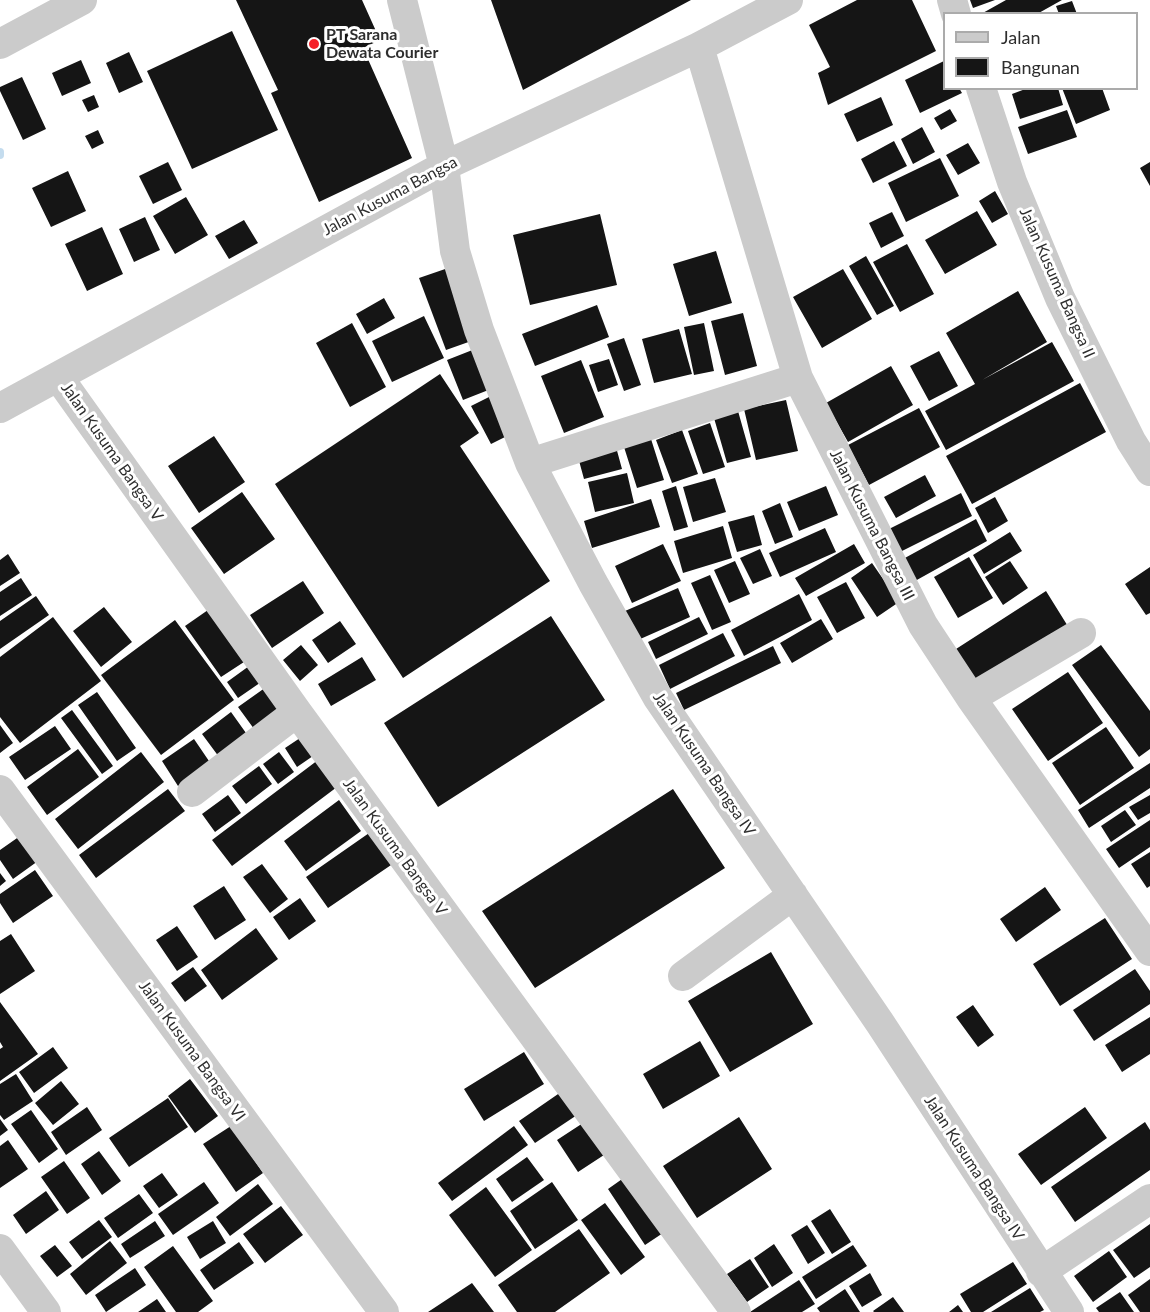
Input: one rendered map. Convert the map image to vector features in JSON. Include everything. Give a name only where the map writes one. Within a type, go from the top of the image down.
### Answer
[{"type":"street","points":[[0,44],[82,0]]},
{"type":"street","name":"Jalan Kusuma Bangsa IV","points":[[402,0],[444,166],[455,251],[479,330],[530,463],[593,583],[658,698],[880,1023],[1069,1312]]},
{"type":"street","name":"Jalan Kusuma Bangsa","points":[[0,408],[59,378],[444,166],[699,47],[788,0]]},
{"type":"street","name":"Jalan Kusuma Bangsa III","points":[[699,47],[798,378],[923,625],[970,698],[1150,951]]},
{"type":"street","name":"Jalan Kusuma Bangsa II","points":[[982,90],[1012,182],[1060,298],[1131,441],[1150,471]]},
{"type":"street","name":"Jalan Kusuma Bangsa V","points":[[59,378],[297,712],[736,1312]]},
{"type":"street","points":[[530,463],[798,378]]},
{"type":"street","points":[[970,698],[1081,633]]},
{"type":"street","points":[[192,792],[297,712]]},
{"type":"street","name":"Jalan Kusuma Bangsa VI","points":[[0,790],[384,1312]]},
{"type":"street","points":[[683,976],[793,895]]},
{"type":"street","points":[[1041,1272],[1150,1199]]},
{"type":"street","points":[[0,1249],[46,1312]]},
{"type":"building","points":[[236,0],[362,0],[380,40],[363,48],[412,158],[319,202],[271,93],[278,90]]},
{"type":"building","points":[[491,0],[691,0],[523,90]]},
{"type":"building","points":[[857,0],[912,0],[936,51],[828,105],[818,73],[830,67],[809,25]]},
{"type":"building","points":[[970,0],[995,0],[973,8]]},
{"type":"building","points":[[1006,0],[1062,0],[1041,12],[985,12]]},
{"type":"building","points":[[1072,1],[1076,12],[1058,12],[1056,6]]},
{"type":"building","points":[[232,31],[278,130],[192,169],[147,71]]},
{"type":"building","points":[[129,52],[143,82],[119,93],[106,63]]},
{"type":"building","points":[[81,60],[91,83],[62,96],[52,73]]},
{"type":"building","points":[[943,61],[943,90],[960,90],[962,93],[920,113],[905,80]]},
{"type":"building","points":[[22,77],[46,129],[23,140],[0,91],[0,87]]},
{"type":"building","points":[[1023,90],[1059,90],[1063,105],[1020,119],[1012,94]]},
{"type":"building","points":[[1063,90],[1103,90],[1110,110],[1076,124]]},
{"type":"building","points":[[94,95],[99,107],[88,112],[82,100]]},
{"type":"building","points":[[881,97],[893,125],[857,142],[844,114]]},
{"type":"building","points":[[950,109],[957,121],[941,130],[934,118]]},
{"type":"building","points":[[1067,110],[1077,137],[1028,154],[1018,127]]},
{"type":"building","points":[[922,127],[935,152],[913,164],[901,139]]},
{"type":"building","points":[[98,130],[104,143],[92,149],[85,136]]},
{"type":"building","points":[[894,141],[907,166],[873,183],[861,159]]},
{"type":"building","points":[[968,143],[980,163],[958,175],[946,155]]},
{"type":"building","points":[[940,158],[959,196],[906,222],[888,183]]},
{"type":"building","points":[[168,162],[182,190],[153,204],[139,176]]},
{"type":"building","points":[[1150,162],[1150,186],[1140,168]]},
{"type":"building","points":[[68,171],[86,211],[51,227],[32,188]]},
{"type":"building","points":[[995,191],[1008,214],[992,223],[979,201]]},
{"type":"building","points":[[186,197],[208,235],[175,254],[153,216]]},
{"type":"building","points":[[977,211],[997,245],[945,274],[925,240]]},
{"type":"building","points":[[892,212],[904,236],[881,248],[869,223]]},
{"type":"building","points":[[600,214],[617,285],[530,305],[513,235]]},
{"type":"building","points":[[145,217],[160,250],[134,262],[119,229]]},
{"type":"building","points":[[244,220],[258,243],[229,259],[215,236]]},
{"type":"building","points":[[102,227],[123,274],[87,291],[65,244]]},
{"type":"building","points":[[907,244],[934,294],[900,312],[873,262]]},
{"type":"building","points":[[716,251],[732,303],[689,316],[673,264]]},
{"type":"building","points":[[866,256],[894,306],[877,315],[849,266]]},
{"type":"building","points":[[451,267],[477,339],[446,350],[419,278]]},
{"type":"building","points":[[843,269],[872,319],[822,348],[793,297]]},
{"type":"building","points":[[1018,291],[1047,342],[982,380],[1052,342],[1074,381],[946,450],[925,411],[975,384],[946,333]]},
{"type":"building","points":[[384,298],[395,318],[367,334],[356,314]]},
{"type":"building","points":[[597,305],[609,337],[535,366],[522,334]]},
{"type":"building","points":[[743,313],[757,366],[725,375],[711,321]]},
{"type":"building","points":[[424,316],[444,358],[392,382],[372,341]]},
{"type":"building","points":[[352,323],[386,387],[350,407],[316,343]]},
{"type":"building","points":[[704,323],[714,371],[694,375],[684,327]]},
{"type":"building","points":[[679,329],[692,374],[654,383],[642,339]]},
{"type":"building","points":[[624,338],[641,385],[624,391],[607,344]]},
{"type":"building","points":[[475,349],[491,389],[463,400],[447,360]]},
{"type":"building","points":[[939,351],[958,386],[929,401],[910,366]]},
{"type":"building","points":[[609,359],[618,385],[598,392],[589,365]]},
{"type":"building","points":[[581,360],[604,417],[564,433],[541,376]]},
{"type":"building","points":[[891,366],[913,405],[848,442],[826,403]]},
{"type":"building","points":[[440,374],[479,433],[460,446],[550,581],[403,678],[275,484]]},
{"type":"building","points":[[1080,383],[1106,432],[972,504],[946,456]]},
{"type":"building","points":[[489,397],[509,435],[491,444],[471,406]]},
{"type":"building","points":[[786,400],[798,451],[756,460],[744,409]]},
{"type":"building","points":[[919,408],[940,447],[869,485],[848,445]]},
{"type":"building","points":[[738,411],[751,457],[727,463],[714,418]]},
{"type":"building","points":[[710,423],[725,467],[703,474],[688,431]]},
{"type":"building","points":[[682,430],[698,474],[672,483],[656,440]]},
{"type":"building","points":[[214,436],[245,482],[199,513],[168,466]]},
{"type":"building","points":[[651,439],[664,480],[637,488],[624,447]]},
{"type":"building","points":[[616,447],[622,469],[584,479],[578,457]]},
{"type":"building","points":[[627,473],[634,503],[595,512],[588,482]]},
{"type":"building","points":[[925,475],[936,496],[896,518],[884,497]]},
{"type":"building","points":[[715,478],[726,512],[693,522],[683,487]]},
{"type":"building","points":[[676,486],[688,527],[674,531],[662,491]]},
{"type":"building","points":[[826,486],[838,515],[799,531],[787,502]]},
{"type":"building","points":[[242,492],[275,539],[224,574],[191,528]]},
{"type":"building","points":[[961,493],[972,516],[900,552],[889,529]]},
{"type":"building","points":[[995,497],[1008,521],[988,533],[975,508]]},
{"type":"building","points":[[651,499],[660,527],[592,548],[584,521]]},
{"type":"building","points":[[780,503],[793,537],[775,544],[762,511]]},
{"type":"building","points":[[754,515],[762,545],[737,552],[728,522]]},
{"type":"building","points":[[976,519],[987,541],[915,581],[903,559]]},
{"type":"building","points":[[723,526],[732,558],[683,573],[674,541]]},
{"type":"building","points":[[825,528],[836,552],[780,577],[769,553]]},
{"type":"building","points":[[1010,532],[1022,551],[984,574],[973,555]]},
{"type":"building","points":[[663,544],[681,581],[632,603],[615,566]]},
{"type":"building","points":[[854,544],[865,563],[806,596],[795,578]]},
{"type":"building","points":[[760,549],[772,576],[753,584],[740,558]]},
{"type":"building","points":[[8,554],[20,573],[0,586],[0,560]]},
{"type":"building","points":[[969,557],[993,598],[958,618],[934,577]]},
{"type":"building","points":[[735,561],[750,594],[729,603],[714,570]]},
{"type":"building","points":[[1010,561],[1028,588],[1003,605],[985,577]]},
{"type":"building","points":[[872,563],[899,602],[877,617],[851,578]]},
{"type":"building","points":[[1150,567],[1150,613],[1146,615],[1125,584]]},
{"type":"building","points":[[710,575],[731,622],[712,630],[691,583]]},
{"type":"building","points":[[21,578],[32,595],[0,616],[0,592]]},
{"type":"building","points":[[303,581],[324,613],[272,648],[250,615]]},
{"type":"building","points":[[846,582],[865,618],[837,633],[817,597]]},
{"type":"building","points":[[678,588],[690,617],[638,640],[625,611]]},
{"type":"building","points":[[1046,591],[1069,628],[978,686],[956,649]]},
{"type":"building","points":[[799,594],[812,620],[744,656],[731,630]]},
{"type":"building","points":[[36,596],[49,615],[0,649],[0,621]]},
{"type":"building","points":[[104,607],[132,642],[101,667],[73,631]]},
{"type":"building","points":[[208,610],[244,662],[221,677],[185,626]]},
{"type":"building","points":[[551,616],[605,700],[438,807],[384,723]]},
{"type":"building","points":[[53,617],[101,681],[20,743],[0,717],[0,657]]},
{"type":"building","points":[[699,617],[708,634],[656,659],[648,642]]},
{"type":"building","points":[[821,619],[833,639],[792,663],[780,643]]},
{"type":"building","points":[[175,620],[234,700],[161,755],[101,675]]},
{"type":"building","points":[[340,621],[356,644],[328,663],[312,640]]},
{"type":"building","points":[[723,633],[735,656],[670,689],[659,665]]},
{"type":"building","points":[[301,645],[318,665],[300,681],[283,660]]},
{"type":"building","points":[[1101,645],[1150,711],[1150,749],[1139,757],[1072,665]]},
{"type":"building","points":[[773,646],[781,663],[684,710],[676,693]]},
{"type":"building","points":[[362,657],[376,680],[331,706],[318,684]]},
{"type":"building","points":[[256,661],[267,678],[238,698],[227,682]]},
{"type":"building","points":[[1068,672],[1103,723],[1048,761],[1012,709]]},
{"type":"building","points":[[269,685],[287,710],[257,733],[238,707]]},
{"type":"building","points":[[97,692],[136,748],[117,761],[78,705]]},
{"type":"building","points":[[72,710],[113,766],[102,774],[61,718]]},
{"type":"building","points":[[231,712],[251,740],[222,761],[202,734]]},
{"type":"building","points":[[0,725],[13,743],[0,753]]},
{"type":"building","points":[[55,726],[71,749],[25,780],[9,757]]},
{"type":"building","points":[[1106,727],[1134,768],[1080,805],[1052,763]]},
{"type":"building","points":[[300,738],[313,756],[297,767],[285,748]]},
{"type":"building","points":[[194,739],[211,764],[178,786],[162,761]]},
{"type":"building","points":[[78,749],[99,777],[47,815],[27,787]]},
{"type":"building","points":[[141,752],[164,782],[78,849],[55,819]]},
{"type":"building","points":[[279,752],[294,772],[278,784],[263,764]]},
{"type":"building","points":[[318,760],[337,787],[232,866],[212,840]]},
{"type":"building","points":[[1150,763],[1150,788],[1089,828],[1078,810]]},
{"type":"building","points":[[259,766],[272,784],[246,804],[232,786]]},
{"type":"building","points":[[168,789],[185,811],[96,878],[79,855]]},
{"type":"building","points":[[673,789],[725,868],[535,988],[482,911]]},
{"type":"building","points":[[228,795],[241,813],[215,832],[202,814]]},
{"type":"building","points":[[1150,795],[1150,813],[1138,820],[1129,807]]},
{"type":"building","points":[[339,800],[361,831],[306,871],[284,841]]},
{"type":"building","points":[[1125,810],[1136,825],[1111,842],[1101,826]]},
{"type":"building","points":[[1150,820],[1150,847],[1119,868],[1106,849]]},
{"type":"building","points":[[372,831],[394,863],[328,908],[306,877]]},
{"type":"building","points":[[20,836],[38,861],[13,879],[0,860],[0,850]]},
{"type":"building","points":[[1150,852],[1150,886],[1147,888],[1131,864]]},
{"type":"building","points":[[262,864],[288,899],[270,913],[243,877]]},
{"type":"building","points":[[35,870],[53,896],[13,923],[0,903],[0,894]]},
{"type":"building","points":[[0,873],[6,881],[0,886]]},
{"type":"building","points":[[224,886],[246,920],[215,940],[193,906]]},
{"type":"building","points":[[1045,887],[1061,910],[1016,942],[1000,919]]},
{"type":"building","points":[[300,898],[316,921],[289,940],[273,917]]},
{"type":"building","points":[[1105,918],[1132,959],[1060,1006],[1033,964]]},
{"type":"building","points":[[177,926],[198,957],[177,971],[156,940]]},
{"type":"building","points":[[256,928],[278,959],[222,1000],[201,970]]},
{"type":"building","points":[[11,934],[35,971],[0,994],[0,941]]},
{"type":"building","points":[[771,952],[813,1024],[730,1072],[688,1001]]},
{"type":"building","points":[[193,967],[207,986],[185,1002],[171,983]]},
{"type":"building","points":[[1135,969],[1150,991],[1150,1004],[1094,1041],[1073,1010]]},
{"type":"building","points":[[0,1002],[38,1054],[0,1081],[0,1049],[3,1047],[0,1042]]},
{"type":"building","points":[[973,1005],[994,1035],[978,1047],[956,1017]]},
{"type":"building","points":[[1150,1017],[1150,1054],[1122,1072],[1105,1045]]},
{"type":"building","points":[[700,1041],[720,1076],[663,1109],[643,1074]]},
{"type":"building","points":[[53,1047],[68,1068],[34,1093],[19,1072]]},
{"type":"building","points":[[524,1052],[544,1084],[484,1121],[464,1089]]},
{"type":"building","points":[[16,1074],[33,1101],[4,1120],[0,1115],[0,1084]]},
{"type":"building","points":[[190,1079],[218,1116],[195,1133],[168,1096]]},
{"type":"building","points":[[61,1081],[79,1104],[53,1125],[35,1103]]},
{"type":"building","points":[[561,1092],[577,1115],[535,1143],[519,1121]]},
{"type":"building","points":[[168,1098],[188,1127],[129,1167],[109,1138]]},
{"type":"building","points":[[87,1107],[102,1130],[66,1155],[51,1132]]},
{"type":"building","points":[[1085,1107],[1107,1138],[1041,1185],[1018,1154]]},
{"type":"building","points":[[31,1110],[58,1149],[39,1163],[11,1124]]},
{"type":"building","points":[[739,1117],[772,1169],[697,1218],[663,1166]]},
{"type":"building","points":[[0,1119],[8,1130],[0,1136]]},
{"type":"building","points":[[1145,1122],[1150,1130],[1150,1170],[1075,1222],[1051,1187]]},
{"type":"building","points":[[583,1123],[604,1155],[578,1172],[557,1140]]},
{"type":"building","points":[[231,1126],[263,1173],[236,1192],[203,1144]]},
{"type":"building","points":[[514,1126],[528,1145],[452,1201],[438,1183]]},
{"type":"building","points":[[8,1140],[28,1169],[0,1188],[0,1146]]},
{"type":"building","points":[[99,1151],[121,1181],[102,1195],[81,1164]]},
{"type":"building","points":[[527,1157],[544,1180],[512,1202],[496,1179]]},
{"type":"building","points":[[64,1161],[90,1198],[67,1214],[41,1177]]},
{"type":"building","points":[[162,1173],[178,1195],[159,1208],[143,1186]]},
{"type":"building","points":[[625,1177],[663,1233],[645,1245],[608,1189]]},
{"type":"building","points":[[204,1182],[219,1203],[173,1235],[158,1214]]},
{"type":"building","points":[[552,1182],[578,1220],[535,1249],[510,1211]]},
{"type":"building","points":[[258,1184],[273,1204],[230,1236],[216,1217]]},
{"type":"building","points":[[486,1187],[532,1250],[495,1277],[449,1215]]},
{"type":"building","points":[[46,1191],[59,1210],[26,1234],[13,1215]]},
{"type":"building","points":[[139,1194],[153,1213],[118,1238],[104,1218]]},
{"type":"building","points":[[605,1203],[645,1257],[621,1275],[581,1220]]},
{"type":"building","points":[[281,1206],[303,1235],[265,1263],[243,1234]]},
{"type":"building","points":[[830,1209],[851,1242],[832,1254],[811,1221]]},
{"type":"building","points":[[99,1220],[112,1237],[82,1259],[69,1242]]},
{"type":"building","points":[[155,1221],[165,1236],[130,1258],[121,1244]]},
{"type":"building","points":[[213,1221],[226,1243],[200,1259],[187,1237]]},
{"type":"building","points":[[1150,1224],[1150,1267],[1134,1278],[1113,1250]]},
{"type":"building","points":[[807,1225],[825,1253],[808,1264],[791,1235]]},
{"type":"building","points":[[579,1229],[610,1273],[555,1312],[517,1312],[498,1285]]},
{"type":"building","points":[[110,1241],[127,1263],[86,1295],[70,1274]]},
{"type":"building","points":[[239,1242],[254,1263],[214,1290],[200,1270]]},
{"type":"building","points":[[774,1244],[793,1273],[772,1287],[754,1258]]},
{"type":"building","points":[[55,1245],[72,1266],[57,1277],[40,1256]]},
{"type":"building","points":[[853,1245],[867,1266],[816,1299],[802,1277]]},
{"type":"building","points":[[173,1246],[213,1301],[198,1312],[176,1312],[144,1267]]},
{"type":"building","points":[[1109,1251],[1127,1277],[1093,1302],[1074,1276]]},
{"type":"building","points":[[750,1259],[769,1287],[747,1302],[727,1274]]},
{"type":"building","points":[[1013,1262],[1027,1284],[983,1312],[971,1312],[960,1294]]},
{"type":"building","points":[[135,1268],[146,1285],[106,1312],[95,1295]]},
{"type":"building","points":[[870,1273],[882,1295],[862,1307],[849,1286]]},
{"type":"building","points":[[1150,1279],[1150,1312],[1140,1312],[1128,1295]]},
{"type":"building","points":[[799,1280],[815,1304],[802,1312],[750,1312]]},
{"type":"building","points":[[472,1283],[494,1312],[428,1312]]},
{"type":"building","points":[[1030,1288],[1044,1310],[1040,1312],[991,1312]]},
{"type":"building","points":[[845,1289],[860,1312],[820,1312],[817,1308]]},
{"type":"building","points":[[1120,1292],[1134,1312],[1099,1312],[1096,1308]]},
{"type":"building","points":[[893,1297],[904,1312],[873,1311]]},
{"type":"building","points":[[157,1299],[166,1312],[138,1312]]},
{"type":"building","points":[[958,1305],[963,1312],[949,1312]]},
{"type":"place","name":"PT Sarana Dewata Courier","points":[[314,44]]}]
